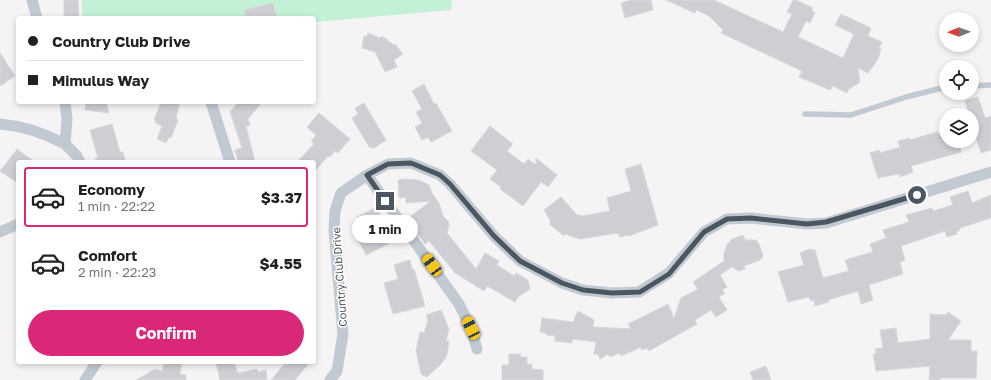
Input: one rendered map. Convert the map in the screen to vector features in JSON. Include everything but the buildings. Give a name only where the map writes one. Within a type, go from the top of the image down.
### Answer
[{"type":"street","points":[[32,0],[36,16]]},
{"type":"street","points":[[65,104],[67,119],[66,144]]},
{"type":"street","points":[[212,104],[229,160]]},
{"type":"street","points":[[0,124],[26,127],[46,134],[66,144],[78,156],[79,160]]},
{"type":"street","name":"Country Club Drive","points":[[330,380],[337,370],[343,334],[334,232],[335,211],[341,193],[367,175],[388,164],[411,163],[440,175],[450,184],[494,236],[520,261],[562,283],[583,290],[612,293],[640,292],[669,274],[704,232],[727,219],[751,218],[807,224],[826,222],[991,172]]},
{"type":"street","points":[[367,175],[459,304],[471,328],[477,349]]},
{"type":"street","points":[[0,232],[16,225]]},
{"type":"street","points":[[86,380],[95,364]]},
{"type":"lane","points":[[979,86],[991,85]]},
{"type":"lane","points":[[805,114],[851,115],[906,97],[939,89]]},
{"type":"green space","points":[[82,0],[452,0],[451,10],[316,22],[316,16],[82,16]]},
{"type":"route","points":[[385,201],[367,175],[388,164],[411,163],[440,175],[450,184],[494,236],[520,261],[562,283],[583,290],[612,293],[640,292],[669,274],[704,232],[727,219],[751,218],[807,224],[826,222],[917,195]]}]
